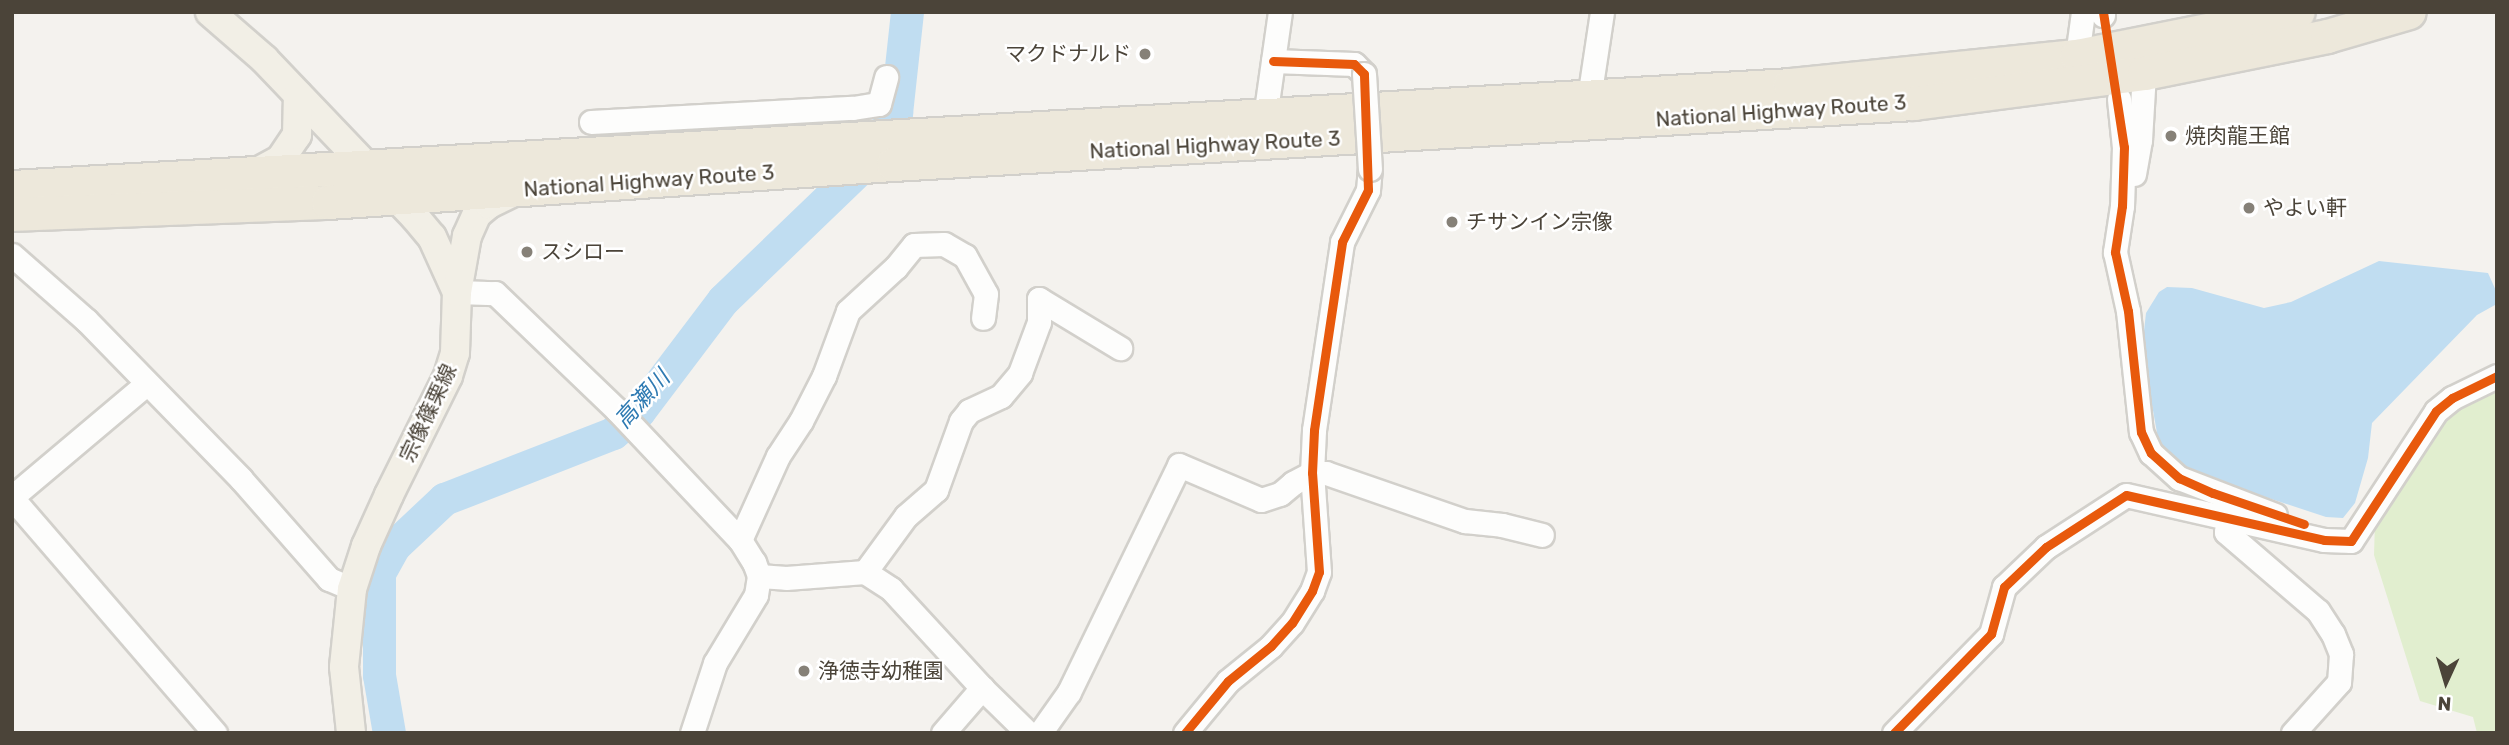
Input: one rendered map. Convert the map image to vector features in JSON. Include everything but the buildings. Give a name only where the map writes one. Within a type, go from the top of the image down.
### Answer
[{"type":"highway","name":"National Highway Route 3","points":[[12,215],[397,197],[829,169],[901,150],[1265,117],[1804,84],[2077,56],[2298,12]]},
{"type":"highway","name":"National Highway Route 3","points":[[12,187],[846,139],[901,150],[1913,103],[2144,73],[2327,36],[2409,12]]},
{"type":"main road","name":"宗像篠栗線","points":[[210,12],[264,59],[364,166],[397,197],[432,237],[457,292],[455,353],[448,376],[384,505],[366,546],[352,589],[344,667],[351,733]]},
{"type":"main road","points":[[259,171],[280,160],[297,135],[298,95]]},
{"type":"main road","points":[[457,292],[467,236],[477,214],[489,204],[518,190]]},
{"type":"street","points":[[1265,117],[1280,12]]},
{"type":"street","points":[[1589,98],[1602,12]]},
{"type":"street","points":[[2077,56],[2097,13]]},
{"type":"street","points":[[1185,733],[1228,681],[1271,646],[1292,623],[1319,572],[1312,473],[1314,430],[1342,242],[1368,190],[1370,169],[1364,74],[1354,64],[1273,61]]},
{"type":"street","points":[[2122,206],[2134,176],[2140,140],[2144,73]]},
{"type":"street","points":[[591,122],[853,108],[879,104],[886,77]]},
{"type":"street","points":[[2119,99],[2124,147],[2122,206],[2115,252],[2128,311],[2141,432],[2151,453],[2179,478],[2213,493],[2314,527],[2324,540]]},
{"type":"street","points":[[740,540],[778,456],[801,421],[824,376],[848,311],[896,267],[914,245],[944,244],[965,256],[986,294],[983,318]]},
{"type":"street","points":[[12,255],[86,320],[242,479],[329,579],[352,589]]},
{"type":"street","points":[[457,292],[495,293],[617,411],[740,540],[759,576],[756,595],[715,663],[692,733]]},
{"type":"street","points":[[865,572],[906,516],[936,490],[961,421],[969,411],[1001,396],[1020,373],[1039,321],[1039,299],[1120,348]]},
{"type":"street","points":[[1894,733],[1991,634],[2004,587],[2046,547],[2077,524],[2126,495],[2324,540],[2351,541],[2436,411],[2452,398],[2497,376]]},
{"type":"street","points":[[146,384],[12,497],[215,733]]},
{"type":"street","points":[[1040,733],[1069,692],[1179,465],[1261,500],[1280,494],[1312,473],[1326,472],[1465,521],[1502,525],[1542,536]]},
{"type":"street","points":[[2228,518],[2226,532],[2318,611],[2333,634],[2341,654],[2339,682],[2292,733]]},
{"type":"street","points":[[759,576],[786,578],[865,572],[891,589],[982,688],[1028,733]]},
{"type":"street","points":[[943,733],[982,688]]},
{"type":"green space","points":[[2497,386],[2497,733],[2477,733],[2473,717],[2420,701],[2374,555],[2375,521],[2434,424]]},
{"type":"water","points":[[2379,261],[2488,273],[2497,293],[2495,305],[2477,315],[2372,423],[2368,458],[2355,503],[2343,518],[2326,517],[2208,478],[2190,469],[2159,444],[2142,349],[2146,313],[2159,292],[2167,287],[2192,288],[2264,308],[2291,302]]},
{"type":"waterway","name":"高瀬川","points":[[389,733],[379,675],[379,573],[394,546],[444,499],[613,433],[639,411],[723,300],[858,170],[896,113],[907,12]]},
{"type":"cycle path","points":[[2103,12],[2124,147],[2122,206],[2115,252],[2128,311],[2141,432],[2151,453],[2179,478],[2213,493],[2304,524]]},
{"type":"cycle path","points":[[1185,733],[1228,681],[1271,646],[1292,623],[1312,591],[1319,572],[1312,473],[1314,430],[1342,242],[1368,190],[1364,74],[1354,64],[1273,61]]},
{"type":"cycle path","points":[[1894,733],[1991,634],[2004,587],[2046,547],[2126,495],[2324,540],[2351,541],[2436,411],[2452,398],[2497,376]]},
{"type":"place","name":"マクドナルド","points":[[1145,54]]},
{"type":"place","name":"焼肉龍王館","points":[[2171,136]]},
{"type":"place","name":"やよい軒","points":[[2249,208]]},
{"type":"place","name":"チサンイン宗像","points":[[1452,222]]},
{"type":"place","name":"スシロー","points":[[527,252]]},
{"type":"place","name":"浄徳寺幼稚園","points":[[804,671]]}]
